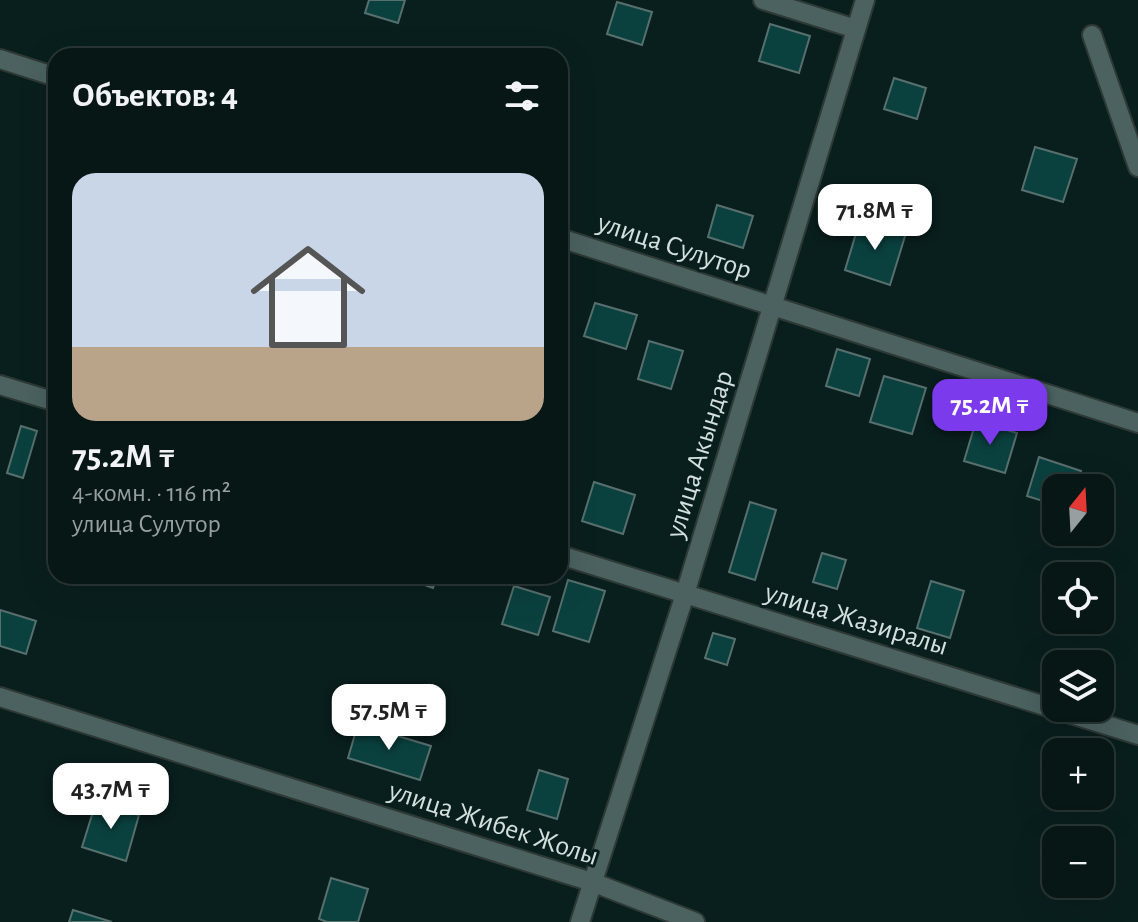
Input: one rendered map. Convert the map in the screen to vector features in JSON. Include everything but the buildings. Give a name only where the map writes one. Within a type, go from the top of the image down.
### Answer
[{"type":"street","points":[[763,0],[856,29]]},
{"type":"street","name":"улица Акындар","points":[[580,922],[685,594],[865,0]]},
{"type":"street","points":[[1092,35],[1138,167]]},
{"type":"street","points":[[0,59],[48,74]]},
{"type":"street","name":"улица Сулутор","points":[[568,241],[1138,423]]},
{"type":"street","points":[[0,385],[48,400]]},
{"type":"street","name":"улица Жазиралы","points":[[568,557],[1138,735]]},
{"type":"street","name":"улица Жибек Жолы","points":[[0,697],[592,882],[695,922]]}]
